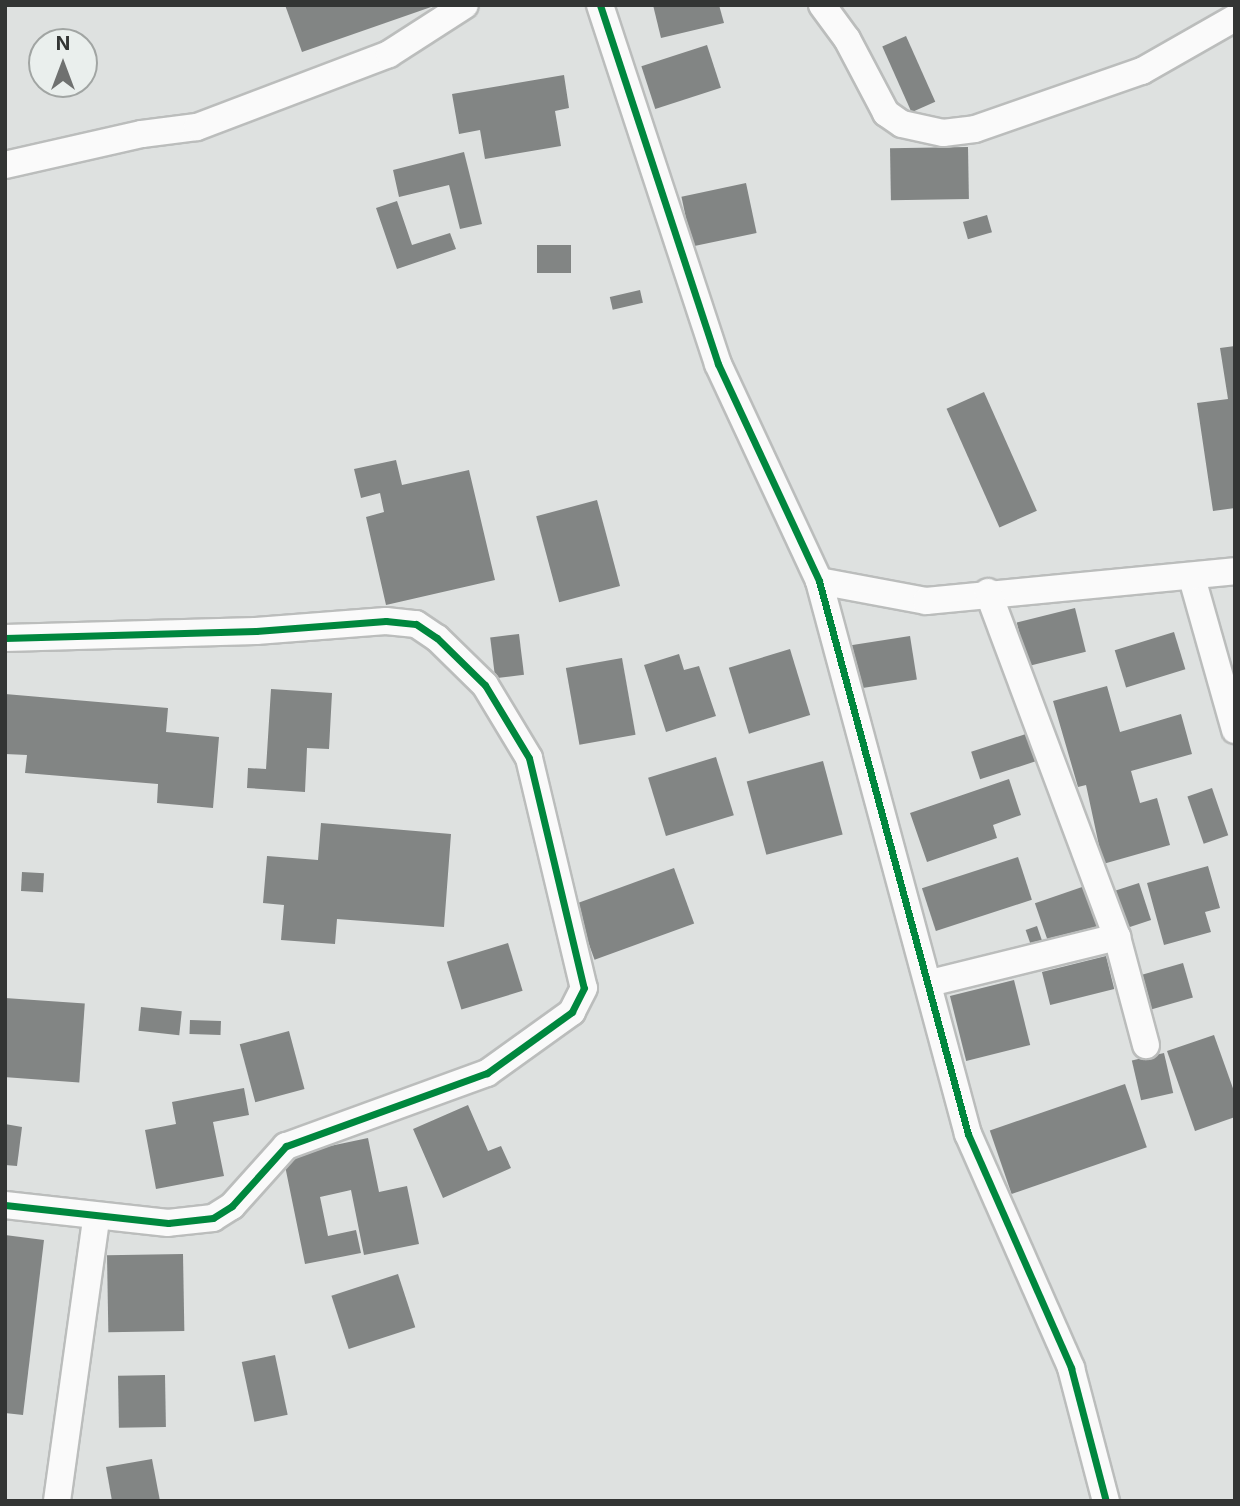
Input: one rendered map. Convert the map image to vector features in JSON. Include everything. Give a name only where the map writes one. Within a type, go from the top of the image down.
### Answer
[{"type":"street","points":[[5,165],[142,134],[197,127],[389,54],[465,5]]},
{"type":"street","points":[[600,5],[718,364],[819,582],[930,983],[968,1134],[1071,1368],[1106,1501]]},
{"type":"street","points":[[822,5],[848,38],[886,113],[902,124],[943,133],[975,130],[1142,71],[1235,18]]},
{"type":"street","points":[[819,582],[926,601],[970,598],[988,592],[1192,578],[1235,571]]},
{"type":"street","points":[[1192,578],[1235,730]]},
{"type":"street","points":[[988,592],[1117,937],[1146,1045]]},
{"type":"street","points":[[5,638],[256,631],[386,621],[416,624],[485,685],[529,758],[584,975],[581,1001],[572,1012],[487,1073],[286,1146],[246,1192],[213,1218],[191,1223],[96,1219],[5,1205]]},
{"type":"street","points":[[930,983],[1117,937]]},
{"type":"street","points":[[57,1501],[96,1219]]},
{"type":"building","points":[[285,5],[434,5],[434,6],[302,52]]},
{"type":"building","points":[[653,5],[719,5],[724,23],[661,38]]},
{"type":"building","points":[[906,36],[935,102],[912,112],[882,47]]},
{"type":"building","points":[[707,45],[721,88],[655,109],[641,66]]},
{"type":"building","points":[[564,75],[569,108],[555,111],[561,146],[485,159],[480,130],[459,134],[452,94]]},
{"type":"building","points":[[968,147],[969,199],[891,200],[890,148]]},
{"type":"building","points":[[464,152],[482,224],[460,229],[449,185],[399,197],[393,170]]},
{"type":"building","points":[[746,183],[757,233],[692,247],[681,197]]},
{"type":"building","points":[[397,201],[412,245],[450,233],[456,249],[397,269],[376,208]]},
{"type":"building","points":[[987,215],[992,232],[968,239],[963,222]]},
{"type":"building","points":[[537,245],[571,245],[571,273],[537,273]]},
{"type":"building","points":[[640,290],[643,303],[613,310],[610,297]]},
{"type":"building","points":[[1235,346],[1235,508],[1213,511],[1197,403],[1228,399],[1220,348]]},
{"type":"building","points":[[984,392],[1037,511],[999,527],[947,409]]},
{"type":"building","points":[[396,460],[402,485],[469,470],[495,580],[386,605],[366,517],[384,512],[380,493],[361,498],[354,469]]},
{"type":"building","points":[[597,500],[620,586],[559,602],[536,516]]},
{"type":"building","points":[[1075,608],[1086,652],[1028,666],[1017,623]]},
{"type":"building","points":[[1174,632],[1185,669],[1126,687],[1115,650]]},
{"type":"building","points":[[519,634],[524,675],[495,678],[490,638]]},
{"type":"building","points":[[910,636],[917,679],[855,689],[848,646]]},
{"type":"building","points":[[790,649],[810,715],[749,734],[729,668]]},
{"type":"building","points":[[679,654],[684,670],[699,666],[716,716],[666,732],[644,665]]},
{"type":"building","points":[[622,658],[636,735],[579,745],[566,668]]},
{"type":"building","points":[[1107,686],[1120,732],[1181,714],[1192,754],[1131,771],[1140,803],[1157,798],[1170,845],[1103,864],[1086,785],[1078,787],[1053,701]]},
{"type":"building","points":[[271,689],[332,693],[329,749],[307,748],[305,792],[247,788],[248,768],[266,769]]},
{"type":"building","points":[[5,694],[168,708],[166,732],[219,737],[213,808],[157,803],[158,784],[25,773],[27,755],[5,754]]},
{"type":"building","points":[[1032,732],[1041,760],[980,779],[971,752]]},
{"type":"building","points":[[716,757],[734,815],[666,836],[648,778]]},
{"type":"building","points":[[823,761],[843,834],[766,855],[747,781]]},
{"type":"building","points":[[1009,779],[1021,815],[993,825],[997,838],[927,862],[910,813]]},
{"type":"building","points":[[1212,788],[1228,835],[1204,844],[1187,796]]},
{"type":"building","points":[[321,823],[451,834],[444,927],[337,919],[335,944],[281,940],[284,905],[263,903],[267,856],[318,860]]},
{"type":"building","points":[[1018,857],[1032,900],[936,931],[922,888]]},
{"type":"building","points":[[1208,866],[1220,908],[1205,912],[1211,932],[1164,945],[1147,883]]},
{"type":"building","points":[[674,868],[694,923],[595,960],[574,904]]},
{"type":"building","points":[[22,872],[44,873],[43,892],[21,891]]},
{"type":"building","points":[[1139,883],[1151,920],[1118,931],[1106,894]]},
{"type":"building","points":[[1085,886],[1100,929],[1050,947],[1035,903]]},
{"type":"building","points":[[1037,926],[1045,949],[1033,953],[1026,930]]},
{"type":"building","points":[[508,943],[523,991],[461,1010],[447,962]]},
{"type":"building","points":[[1106,956],[1114,989],[1050,1005],[1042,972]]},
{"type":"building","points":[[1183,963],[1193,998],[1146,1011],[1136,977]]},
{"type":"building","points":[[1014,980],[1030,1045],[966,1061],[950,996]]},
{"type":"building","points":[[5,998],[85,1004],[79,1082],[5,1077]]},
{"type":"building","points":[[141,1007],[182,1011],[179,1035],[138,1031]]},
{"type":"building","points":[[190,1020],[221,1021],[220,1035],[190,1034]]},
{"type":"building","points":[[289,1031],[305,1089],[255,1102],[240,1044]]},
{"type":"building","points":[[1214,1035],[1235,1094],[1235,1117],[1195,1131],[1167,1051]]},
{"type":"building","points":[[1164,1053],[1173,1093],[1141,1100],[1132,1060]]},
{"type":"building","points":[[1125,1084],[1147,1147],[1012,1194],[990,1131]]},
{"type":"building","points":[[244,1088],[249,1115],[213,1122],[224,1176],[156,1189],[145,1130],[176,1124],[172,1102]]},
{"type":"building","points":[[468,1105],[488,1151],[501,1146],[511,1168],[443,1198],[413,1129]]},
{"type":"building","points":[[5,1124],[22,1127],[17,1166],[5,1165]]},
{"type":"building","points":[[368,1138],[379,1192],[407,1186],[419,1244],[364,1255],[351,1190],[320,1197],[328,1236],[356,1230],[361,1253],[305,1264],[283,1156]]},
{"type":"building","points":[[5,1235],[44,1240],[23,1415],[5,1413]]},
{"type":"building","points":[[183,1254],[184,1331],[108,1332],[107,1255]]},
{"type":"building","points":[[398,1274],[415,1327],[349,1349],[331,1296]]},
{"type":"building","points":[[275,1355],[288,1415],[254,1422],[242,1362]]},
{"type":"building","points":[[165,1375],[166,1427],[119,1428],[118,1376]]},
{"type":"building","points":[[152,1459],[160,1501],[112,1501],[106,1467]]},
{"type":"cycle path","points":[[600,5],[718,364],[819,581],[968,1134],[1071,1368],[1106,1501]]},
{"type":"cycle path","points":[[5,638],[256,631],[386,621],[416,624],[437,638],[485,685],[529,758],[584,988],[572,1012],[487,1073],[286,1146],[232,1206],[213,1218],[168,1223],[5,1205]]}]
